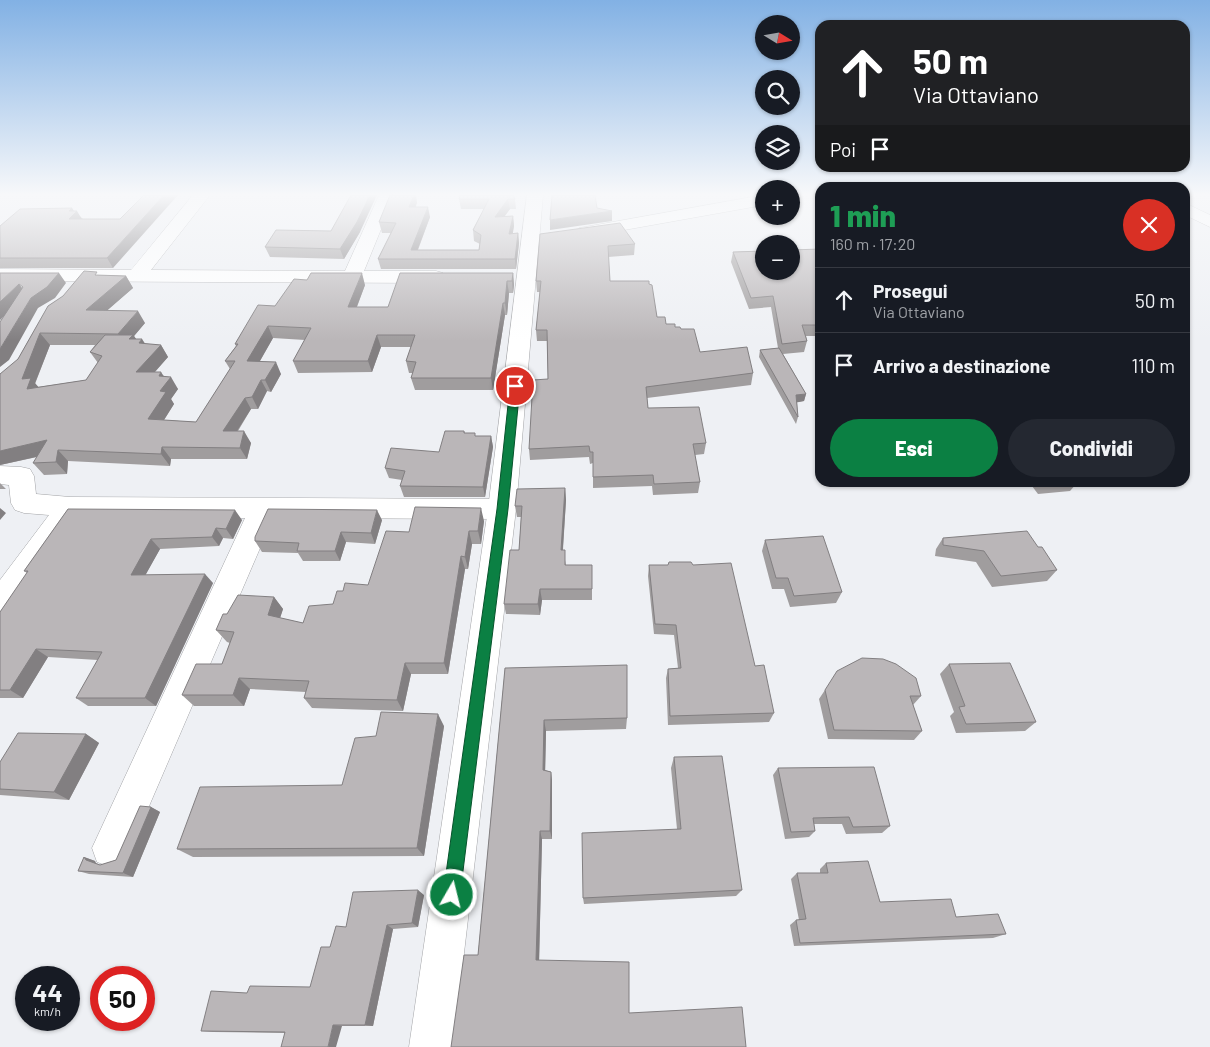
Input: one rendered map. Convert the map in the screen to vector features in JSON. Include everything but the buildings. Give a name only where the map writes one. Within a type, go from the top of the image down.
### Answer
[{"type":"street","points":[[135,277],[162,244]]},
{"type":"street","points":[[352,277],[366,244]]},
{"type":"street","points":[[431,1047],[502,509],[516,277],[536,244]]},
{"type":"street","points":[[0,275],[84,277],[458,277]]},
{"type":"street","points":[[68,296],[84,277]]},
{"type":"street","points":[[0,475],[21,476],[24,503],[70,507],[502,509]]},
{"type":"street","points":[[0,603],[13,566],[70,507]]},
{"type":"street","points":[[111,848],[264,507]]},
{"type":"route","points":[[452,895],[502,509],[515,386]]}]
